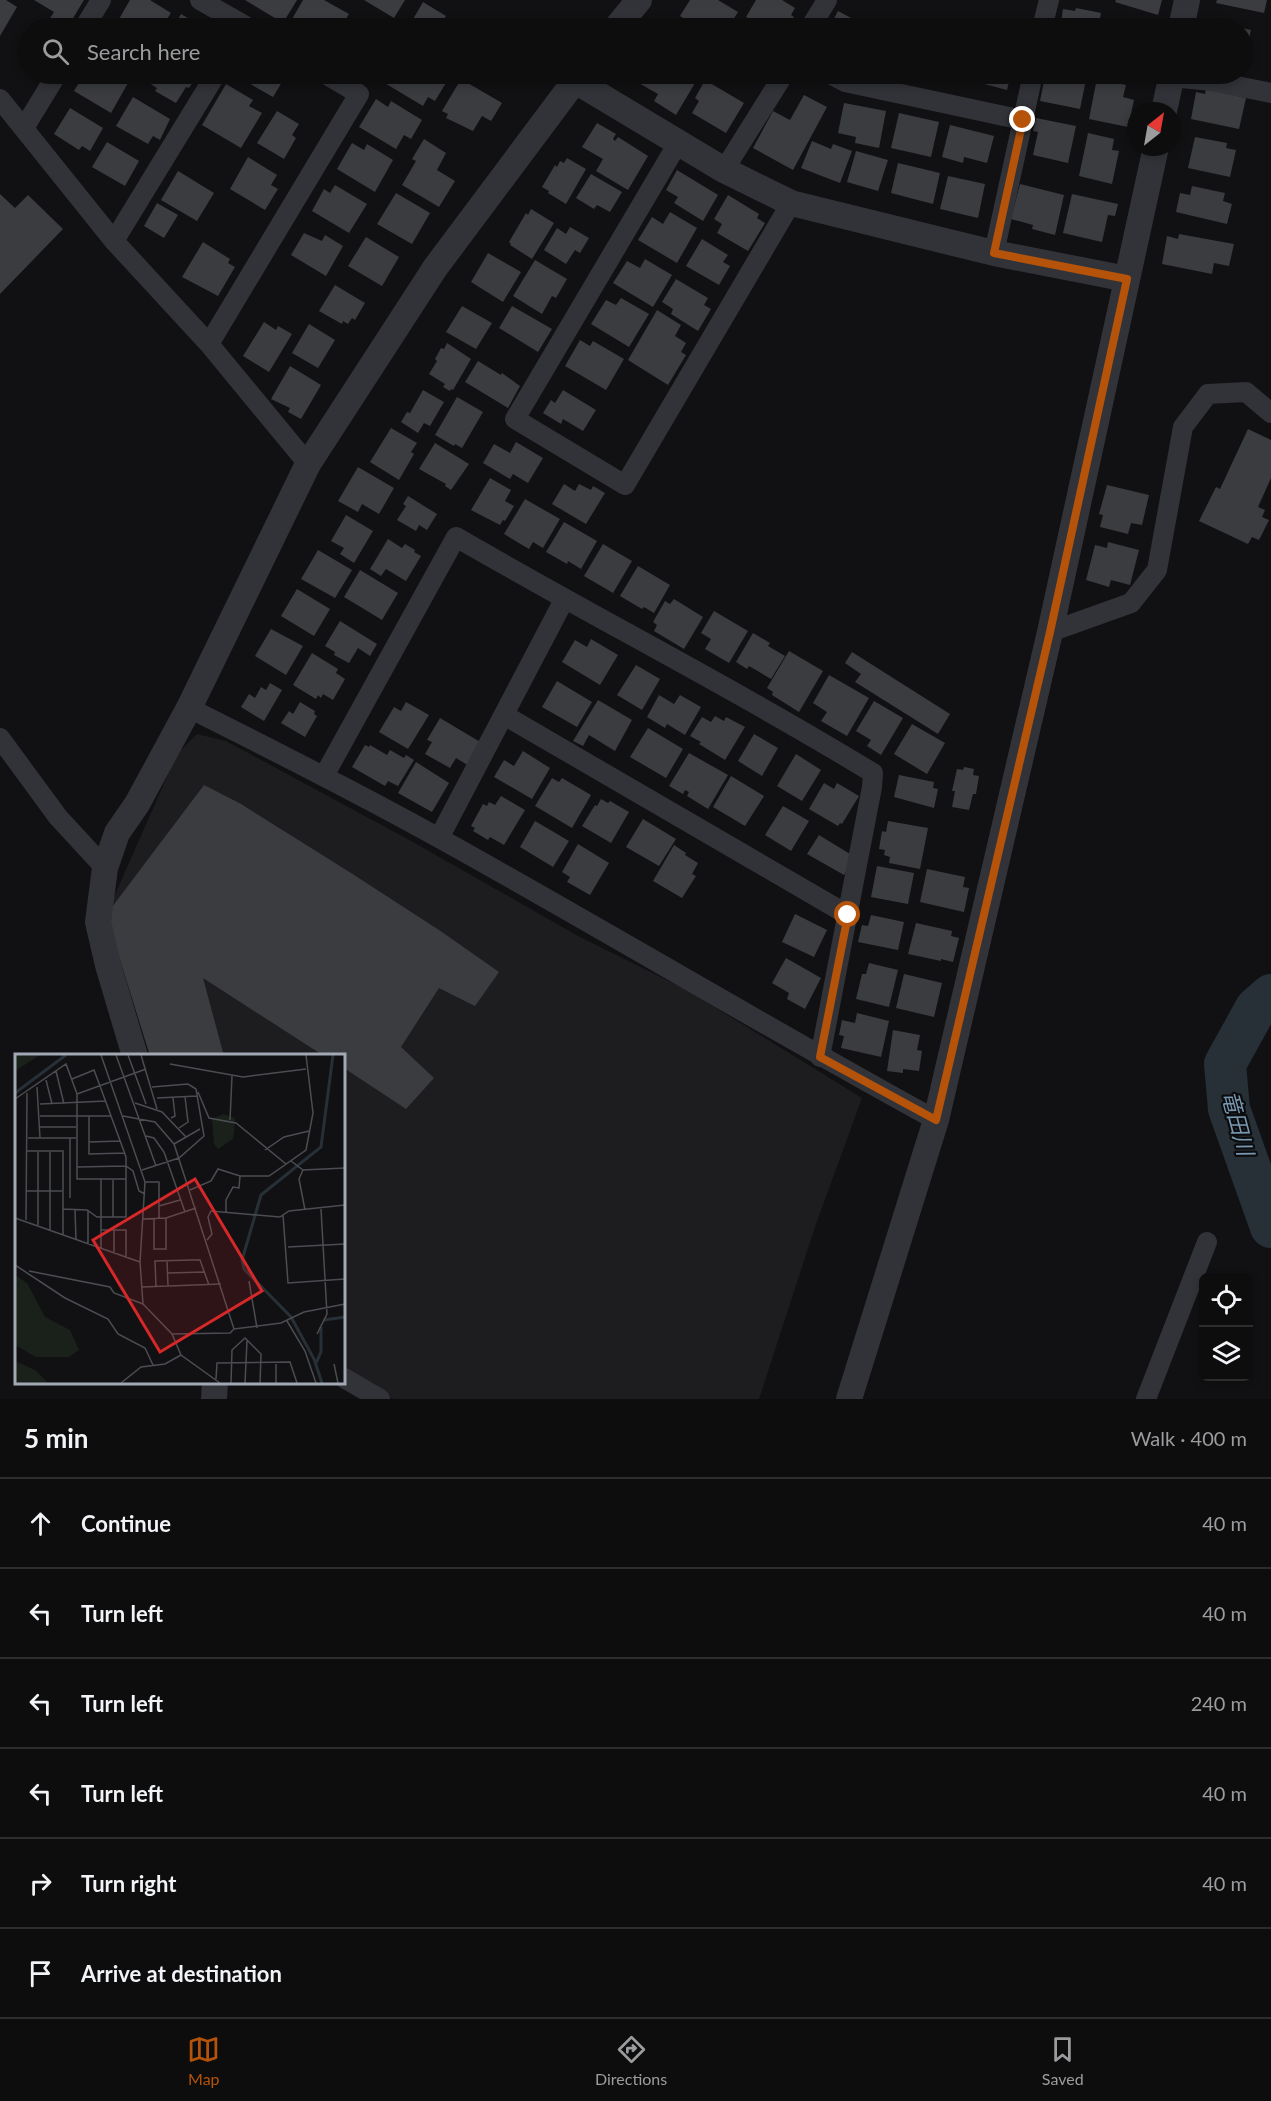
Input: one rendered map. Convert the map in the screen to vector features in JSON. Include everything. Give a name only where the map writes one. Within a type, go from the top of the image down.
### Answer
[{"type":"street","points":[[90,18],[101,0]]},
{"type":"street","points":[[200,0],[230,18]]},
{"type":"street","points":[[624,18],[639,0]]},
{"type":"street","points":[[816,18],[826,0]]},
{"type":"street","points":[[1044,18],[1049,0]]},
{"type":"street","points":[[1183,18],[1187,0]]},
{"type":"street","points":[[24,128],[51,84]]},
{"type":"street","points":[[114,241],[210,84]]},
{"type":"street","points":[[209,344],[359,94],[342,84]]},
{"type":"street","points":[[134,1054],[98,922],[105,868],[117,833],[137,804],[189,708],[308,464],[435,268],[572,84]]},
{"type":"street","points":[[588,84],[724,170],[791,203],[994,253],[1127,279]]},
{"type":"street","points":[[724,170],[778,84]]},
{"type":"street","points":[[854,84],[1023,120]]},
{"type":"street","points":[[994,253],[1031,84]]},
{"type":"street","points":[[1166,102],[1169,84]]},
{"type":"street","points":[[1227,84],[1271,93]]},
{"type":"street","points":[[0,99],[114,241],[209,344],[308,464]]},
{"type":"street","points":[[678,143],[515,419],[624,485],[791,203]]},
{"type":"street","points":[[849,1399],[936,1120],[1050,632],[1154,156]]},
{"type":"street","points":[[1050,632],[1131,603],[1157,570],[1182,426],[1208,393],[1246,392],[1271,413]]},
{"type":"street","points":[[324,776],[456,537],[564,600],[804,730],[873,773],[820,1057]]},
{"type":"street","points":[[439,838],[564,600]]},
{"type":"street","points":[[189,708],[324,776],[439,838],[820,1057],[936,1120]]},
{"type":"street","points":[[504,716],[848,915]]},
{"type":"street","points":[[0,738],[58,816],[105,868]]},
{"type":"street","points":[[1146,1399],[1207,1242]]},
{"type":"street","points":[[345,1379],[380,1399]]},
{"type":"street","points":[[214,1399],[215,1384]]},
{"type":"shaded area","points":[[197,734],[226,741],[413,842],[578,936],[687,990],[862,1098],[816,1224],[759,1399],[393,1399],[345,1372],[345,1054],[153,1054],[106,915],[177,754]]},
{"type":"building","points":[[0,0],[6,0],[17,7],[0,36]]},
{"type":"building","points":[[34,0],[84,0],[73,18],[50,18],[54,12]]},
{"type":"building","points":[[130,0],[150,0],[171,13],[168,18],[120,18]]},
{"type":"building","points":[[245,0],[297,0],[286,18],[275,18]]},
{"type":"building","points":[[303,0],[324,0],[349,14],[346,18],[293,18]]},
{"type":"building","points":[[364,0],[405,0],[394,18]]},
{"type":"building","points":[[690,0],[718,0],[738,12],[734,18],[683,18],[680,16]]},
{"type":"building","points":[[756,0],[782,0],[795,8],[791,15],[793,18],[746,17]]},
{"type":"building","points":[[1116,0],[1162,0],[1158,15],[1115,2]]},
{"type":"building","points":[[1217,0],[1267,0],[1264,13],[1216,3]]},
{"type":"building","points":[[423,2],[446,16],[445,18],[414,18]]},
{"type":"building","points":[[1076,8],[1101,13],[1100,18],[1062,18],[1063,9],[1075,11]]},
{"type":"building","points":[[838,11],[851,18],[834,18]]},
{"type":"building","points":[[78,84],[127,84],[111,113],[74,91]]},
{"type":"building","points":[[151,84],[192,84],[189,88],[186,87],[176,103],[155,91],[157,88]]},
{"type":"building","points":[[226,84],[253,100],[249,106],[262,113],[241,148],[202,125]]},
{"type":"building","points":[[250,84],[281,84],[273,97]]},
{"type":"building","points":[[386,84],[445,84],[435,101],[428,97],[423,106]]},
{"type":"building","points":[[458,84],[470,84],[502,103],[491,121],[482,116],[473,131],[446,118],[448,114],[442,111]]},
{"type":"building","points":[[640,84],[694,84],[676,115],[654,101],[658,94]]},
{"type":"building","points":[[703,84],[712,84],[744,103],[726,133],[692,113],[699,101],[695,98]]},
{"type":"building","points":[[984,84],[1008,84],[1007,90]]},
{"type":"building","points":[[1043,84],[1085,84],[1080,109],[1040,101]]},
{"type":"building","points":[[1096,84],[1126,85],[1123,97],[1134,100],[1134,102],[1127,102],[1127,127],[1089,119]]},
{"type":"building","points":[[1206,89],[1246,98],[1239,129],[1191,119],[1196,92],[1205,94]]},
{"type":"building","points":[[804,95],[827,107],[793,170],[753,148],[773,111],[790,120]]},
{"type":"building","points":[[133,97],[170,119],[160,140],[153,136],[148,144],[116,126]]},
{"type":"building","points":[[376,99],[388,107],[391,101],[422,120],[411,139],[404,135],[396,149],[359,127]]},
{"type":"building","points":[[844,103],[886,111],[879,148],[855,143],[856,137],[838,133]]},
{"type":"building","points":[[70,108],[103,128],[90,151],[82,146],[79,150],[54,134]]},
{"type":"building","points":[[277,111],[299,124],[292,135],[296,138],[284,159],[257,143]]},
{"type":"building","points":[[899,113],[939,122],[931,157],[891,148]]},
{"type":"building","points":[[1036,118],[1076,126],[1068,163],[1033,155],[1038,132],[1033,131]]},
{"type":"building","points":[[597,123],[616,134],[613,139],[615,141],[618,137],[648,156],[628,190],[596,171],[603,159],[582,147]]},
{"type":"building","points":[[950,125],[994,136],[987,163],[964,157],[963,163],[942,157]]},
{"type":"building","points":[[1088,133],[1114,139],[1112,150],[1119,151],[1112,184],[1079,176]]},
{"type":"building","points":[[1195,137],[1227,143],[1226,148],[1236,150],[1230,177],[1188,168]]},
{"type":"building","points":[[424,139],[446,153],[437,170],[455,181],[439,207],[402,185],[416,161],[412,159]]},
{"type":"building","points":[[812,141],[831,149],[833,144],[852,151],[840,183],[801,168]]},
{"type":"building","points":[[107,142],[139,161],[125,186],[92,167]]},
{"type":"building","points":[[352,143],[364,150],[367,144],[393,160],[375,192],[337,169]]},
{"type":"building","points":[[856,151],[888,160],[878,191],[847,182]]},
{"type":"building","points":[[248,157],[277,175],[271,185],[278,189],[265,210],[230,189]]},
{"type":"building","points":[[567,158],[586,169],[566,204],[542,187],[555,165],[557,167],[560,161],[564,163]]},
{"type":"building","points":[[898,163],[940,173],[933,204],[891,193]]},
{"type":"building","points":[[677,170],[718,195],[703,221],[674,203],[678,197],[666,190]]},
{"type":"building","points":[[178,171],[214,193],[197,221],[161,200]]},
{"type":"building","points":[[591,174],[622,192],[610,212],[597,205],[594,209],[576,198]]},
{"type":"building","points":[[948,176],[985,184],[978,218],[940,209]]},
{"type":"building","points":[[1020,184],[1064,195],[1055,235],[1032,229],[1033,225],[1011,219]]},
{"type":"building","points":[[335,185],[367,204],[349,233],[312,211],[324,189],[330,193]]},
{"type":"building","points":[[1192,186],[1225,193],[1223,201],[1232,204],[1227,224],[1176,212],[1180,193],[1190,195]]},
{"type":"building","points":[[396,193],[430,213],[412,244],[377,224]]},
{"type":"building","points":[[0,194],[15,208],[28,195],[63,229],[0,294]]},
{"type":"building","points":[[1072,194],[1118,204],[1115,216],[1108,215],[1102,242],[1063,233]]},
{"type":"building","points":[[728,195],[759,214],[757,218],[765,223],[748,251],[717,233],[722,224],[714,219]]},
{"type":"building","points":[[157,203],[178,215],[164,238],[144,226]]},
{"type":"building","points":[[531,209],[554,223],[532,259],[510,245],[509,242],[526,213],[528,215]]},
{"type":"building","points":[[670,212],[697,228],[677,263],[638,240],[652,217],[663,224]]},
{"type":"building","points":[[570,227],[589,238],[580,253],[575,250],[566,264],[544,250],[557,228],[566,234]]},
{"type":"building","points":[[304,233],[322,241],[325,235],[343,246],[326,276],[291,255]]},
{"type":"building","points":[[1179,234],[1234,244],[1229,266],[1214,263],[1212,274],[1162,264],[1167,236],[1178,239]]},
{"type":"building","points":[[366,237],[399,257],[382,286],[348,266]]},
{"type":"building","points":[[702,239],[728,255],[723,262],[730,266],[719,285],[686,266]]},
{"type":"building","points":[[203,242],[230,259],[228,263],[235,267],[218,296],[182,277]]},
{"type":"building","points":[[488,253],[521,272],[503,302],[471,282]]},
{"type":"building","points":[[645,259],[672,275],[653,307],[613,283],[627,261],[640,268]]},
{"type":"building","points":[[535,260],[567,279],[556,298],[552,296],[542,314],[513,296]]},
{"type":"building","points":[[676,279],[708,298],[704,305],[711,309],[698,331],[671,314],[673,309],[662,302]]},
{"type":"building","points":[[335,285],[365,303],[355,320],[352,318],[348,324],[343,321],[342,324],[319,311]]},
{"type":"building","points":[[621,298],[649,314],[629,347],[591,324],[606,300],[616,305]]},
{"type":"building","points":[[462,306],[492,323],[476,349],[446,332]]},
{"type":"building","points":[[512,306],[552,329],[538,352],[499,328]]},
{"type":"building","points":[[657,310],[681,325],[675,336],[686,343],[681,352],[686,355],[668,385],[628,360]]},
{"type":"building","points":[[264,322],[276,330],[278,326],[292,334],[269,372],[243,356]]},
{"type":"building","points":[[309,324],[335,340],[318,368],[292,353]]},
{"type":"building","points":[[580,340],[590,346],[593,341],[624,359],[606,390],[565,366]]},
{"type":"building","points":[[447,343],[471,359],[453,390],[450,391],[443,387],[445,384],[429,374],[437,361],[435,359],[441,348],[444,349]]},
{"type":"building","points":[[478,361],[501,375],[502,373],[520,386],[508,408],[465,382]]},
{"type":"building","points":[[290,366],[321,385],[301,419],[288,412],[290,408],[271,399]]},
{"type":"building","points":[[423,390],[444,402],[430,426],[424,423],[418,433],[401,422],[407,412],[410,413]]},
{"type":"building","points":[[563,390],[596,410],[583,431],[563,419],[561,424],[543,413],[551,400],[555,403]]},
{"type":"building","points":[[457,397],[483,412],[462,448],[435,435]]},
{"type":"building","points":[[391,428],[417,443],[411,452],[414,454],[399,480],[370,462]]},
{"type":"building","points":[[1248,429],[1271,440],[1271,478],[1258,507],[1265,510],[1262,517],[1269,520],[1259,540],[1252,537],[1248,544],[1199,521],[1216,487],[1220,489]]},
{"type":"building","points":[[516,442],[543,458],[528,483],[513,474],[510,479],[483,463],[494,444],[510,453]]},
{"type":"building","points":[[435,443],[469,464],[451,490],[445,486],[446,484],[419,469]]},
{"type":"building","points":[[358,467],[394,488],[379,514],[362,504],[358,512],[338,501]]},
{"type":"building","points":[[490,478],[511,490],[505,501],[514,506],[500,525],[471,510]]},
{"type":"building","points":[[564,484],[575,491],[579,484],[591,490],[593,486],[605,493],[586,524],[552,504]]},
{"type":"building","points":[[1107,485],[1149,495],[1142,525],[1131,523],[1128,534],[1100,527],[1103,515],[1099,514]]},
{"type":"building","points":[[408,496],[437,514],[427,530],[419,525],[416,531],[397,520],[406,506],[403,504]]},
{"type":"building","points":[[525,499],[560,519],[543,548],[533,542],[529,549],[504,534]]},
{"type":"building","points":[[346,515],[373,531],[354,563],[340,554],[344,548],[331,541]]},
{"type":"building","points":[[564,522],[597,541],[581,569],[546,552]]},
{"type":"building","points":[[388,539],[402,548],[405,544],[421,556],[406,581],[386,569],[381,576],[370,569]]},
{"type":"building","points":[[1108,542],[1139,550],[1130,585],[1111,580],[1109,587],[1086,580],[1095,545],[1107,548]]},
{"type":"building","points":[[603,544],[632,561],[613,593],[584,576]]},
{"type":"building","points":[[318,550],[352,570],[335,598],[301,579]]},
{"type":"building","points":[[638,566],[670,585],[654,613],[620,596]]},
{"type":"building","points":[[360,570],[398,593],[382,620],[344,597]]},
{"type":"building","points":[[297,589],[330,609],[314,636],[281,616]]},
{"type":"building","points":[[674,599],[703,617],[684,649],[654,631],[657,625],[653,622],[665,601],[670,604]]},
{"type":"building","points":[[714,611],[748,631],[729,663],[705,649],[711,639],[701,633]]},
{"type":"building","points":[[340,621],[377,644],[370,656],[358,648],[349,663],[334,655],[335,652],[325,646]]},
{"type":"building","points":[[271,629],[303,646],[286,675],[255,656]]},
{"type":"building","points":[[753,633],[770,643],[768,646],[785,656],[771,679],[749,666],[747,669],[736,662]]},
{"type":"building","points":[[591,639],[618,655],[600,685],[562,662],[575,640],[587,647]]},
{"type":"building","points":[[789,651],[823,671],[799,712],[772,695],[773,692],[767,688]]},
{"type":"building","points":[[852,652],[950,714],[938,734],[855,682],[861,674],[845,663]]},
{"type":"building","points":[[312,653],[338,669],[336,673],[345,679],[333,700],[323,694],[321,698],[318,695],[316,699],[293,685]]},
{"type":"building","points":[[636,665],[660,679],[642,710],[617,695]]},
{"type":"building","points":[[829,675],[869,698],[847,736],[821,721],[827,712],[813,703]]},
{"type":"building","points":[[557,681],[592,702],[577,727],[542,707]]},
{"type":"building","points":[[270,683],[282,690],[264,721],[241,707],[249,694],[255,698],[261,687],[266,690]]},
{"type":"building","points":[[659,695],[674,704],[680,695],[701,707],[685,735],[667,724],[665,728],[647,717]]},
{"type":"building","points":[[598,700],[632,720],[615,751],[589,735],[583,746],[573,741]]},
{"type":"building","points":[[874,701],[903,718],[881,755],[867,746],[871,740],[856,731]]},
{"type":"building","points":[[300,702],[315,711],[314,714],[317,716],[305,737],[281,723],[289,711],[293,714]]},
{"type":"building","points":[[406,702],[429,715],[408,749],[379,732],[394,707],[401,711]]},
{"type":"building","points":[[715,716],[724,721],[726,717],[745,727],[725,760],[690,736],[702,717],[711,722]]},
{"type":"building","points":[[440,718],[482,743],[469,766],[456,758],[450,768],[425,754],[432,742],[427,740]]},
{"type":"building","points":[[912,724],[945,743],[927,774],[894,754]]},
{"type":"building","points":[[648,728],[683,749],[666,778],[630,757]]},
{"type":"building","points":[[754,734],[778,748],[762,776],[738,761]]},
{"type":"building","points":[[365,745],[369,747],[370,745],[387,755],[390,750],[404,758],[406,755],[414,760],[398,786],[388,781],[385,786],[352,767]]},
{"type":"building","points":[[523,751],[550,768],[532,799],[494,777],[504,760],[514,766]]},
{"type":"building","points":[[689,753],[728,775],[708,809],[687,796],[689,792],[685,790],[683,794],[669,786]]},
{"type":"building","points":[[796,754],[821,770],[802,801],[777,786]]},
{"type":"building","points":[[416,762],[449,783],[432,812],[398,793]]},
{"type":"building","points":[[964,767],[974,769],[973,775],[979,776],[976,794],[973,794],[969,810],[952,807],[955,791],[952,791],[957,769],[963,770]]},
{"type":"building","points":[[899,775],[934,782],[933,788],[938,789],[934,808],[894,797]]},
{"type":"building","points":[[731,776],[764,796],[745,826],[713,807]]},
{"type":"building","points":[[552,778],[559,782],[562,778],[591,795],[572,828],[535,806]]},
{"type":"building","points":[[824,783],[834,789],[837,783],[859,796],[842,824],[838,826],[809,809]]},
{"type":"building","points":[[204,785],[241,804],[351,873],[499,972],[475,1006],[439,988],[401,1047],[434,1078],[406,1109],[345,1069],[345,1054],[321,1054],[203,978],[223,1054],[149,1054],[106,915]]},
{"type":"building","points":[[501,796],[525,810],[504,845],[490,837],[488,840],[473,831],[475,828],[471,826],[483,804],[487,806],[489,802],[495,805]]},
{"type":"building","points":[[601,799],[608,803],[610,801],[629,812],[611,843],[582,826]]},
{"type":"building","points":[[783,806],[809,821],[791,851],[765,835]]},
{"type":"building","points":[[643,819],[676,839],[659,866],[626,847]]},
{"type":"building","points":[[535,821],[569,841],[553,867],[520,847]]},
{"type":"building","points":[[888,821],[928,828],[920,869],[889,863],[890,857],[884,855],[885,850],[879,849],[882,831],[886,832]]},
{"type":"building","points":[[819,835],[855,857],[844,875],[807,854]]},
{"type":"building","points":[[578,844],[609,863],[590,895],[567,882],[570,877],[562,872]]},
{"type":"building","points":[[674,845],[698,863],[692,874],[696,876],[682,898],[653,881]]},
{"type":"building","points":[[877,866],[914,873],[908,904],[871,897]]},
{"type":"building","points":[[927,869],[965,877],[963,887],[969,888],[964,912],[920,902]]},
{"type":"building","points":[[795,914],[827,930],[814,957],[782,942]]},
{"type":"building","points":[[871,915],[904,922],[898,950],[858,942],[862,925],[868,926]]},
{"type":"building","points":[[916,923],[952,931],[951,936],[959,938],[953,962],[908,954]]},
{"type":"building","points":[[786,958],[821,978],[805,1009],[787,999],[789,993],[772,983]]},
{"type":"building","points":[[869,963],[898,970],[889,1007],[856,999],[862,974],[866,974]]},
{"type":"building","points":[[904,974],[942,983],[934,1017],[896,1008]]},
{"type":"building","points":[[857,1013],[889,1021],[881,1057],[841,1048],[844,1036],[839,1035],[842,1020],[855,1023]]},
{"type":"building","points":[[893,1030],[920,1035],[917,1050],[922,1051],[919,1071],[903,1069],[903,1073],[887,1071]]},
{"type":"waterway","name":"竜田川","points":[[1271,995],[1256,1008],[1225,1064],[1229,1109],[1271,1227]]},
{"type":"route","points":[[848,915],[820,1057],[936,1120],[1050,632],[1127,279],[994,253],[1023,120]]}]
